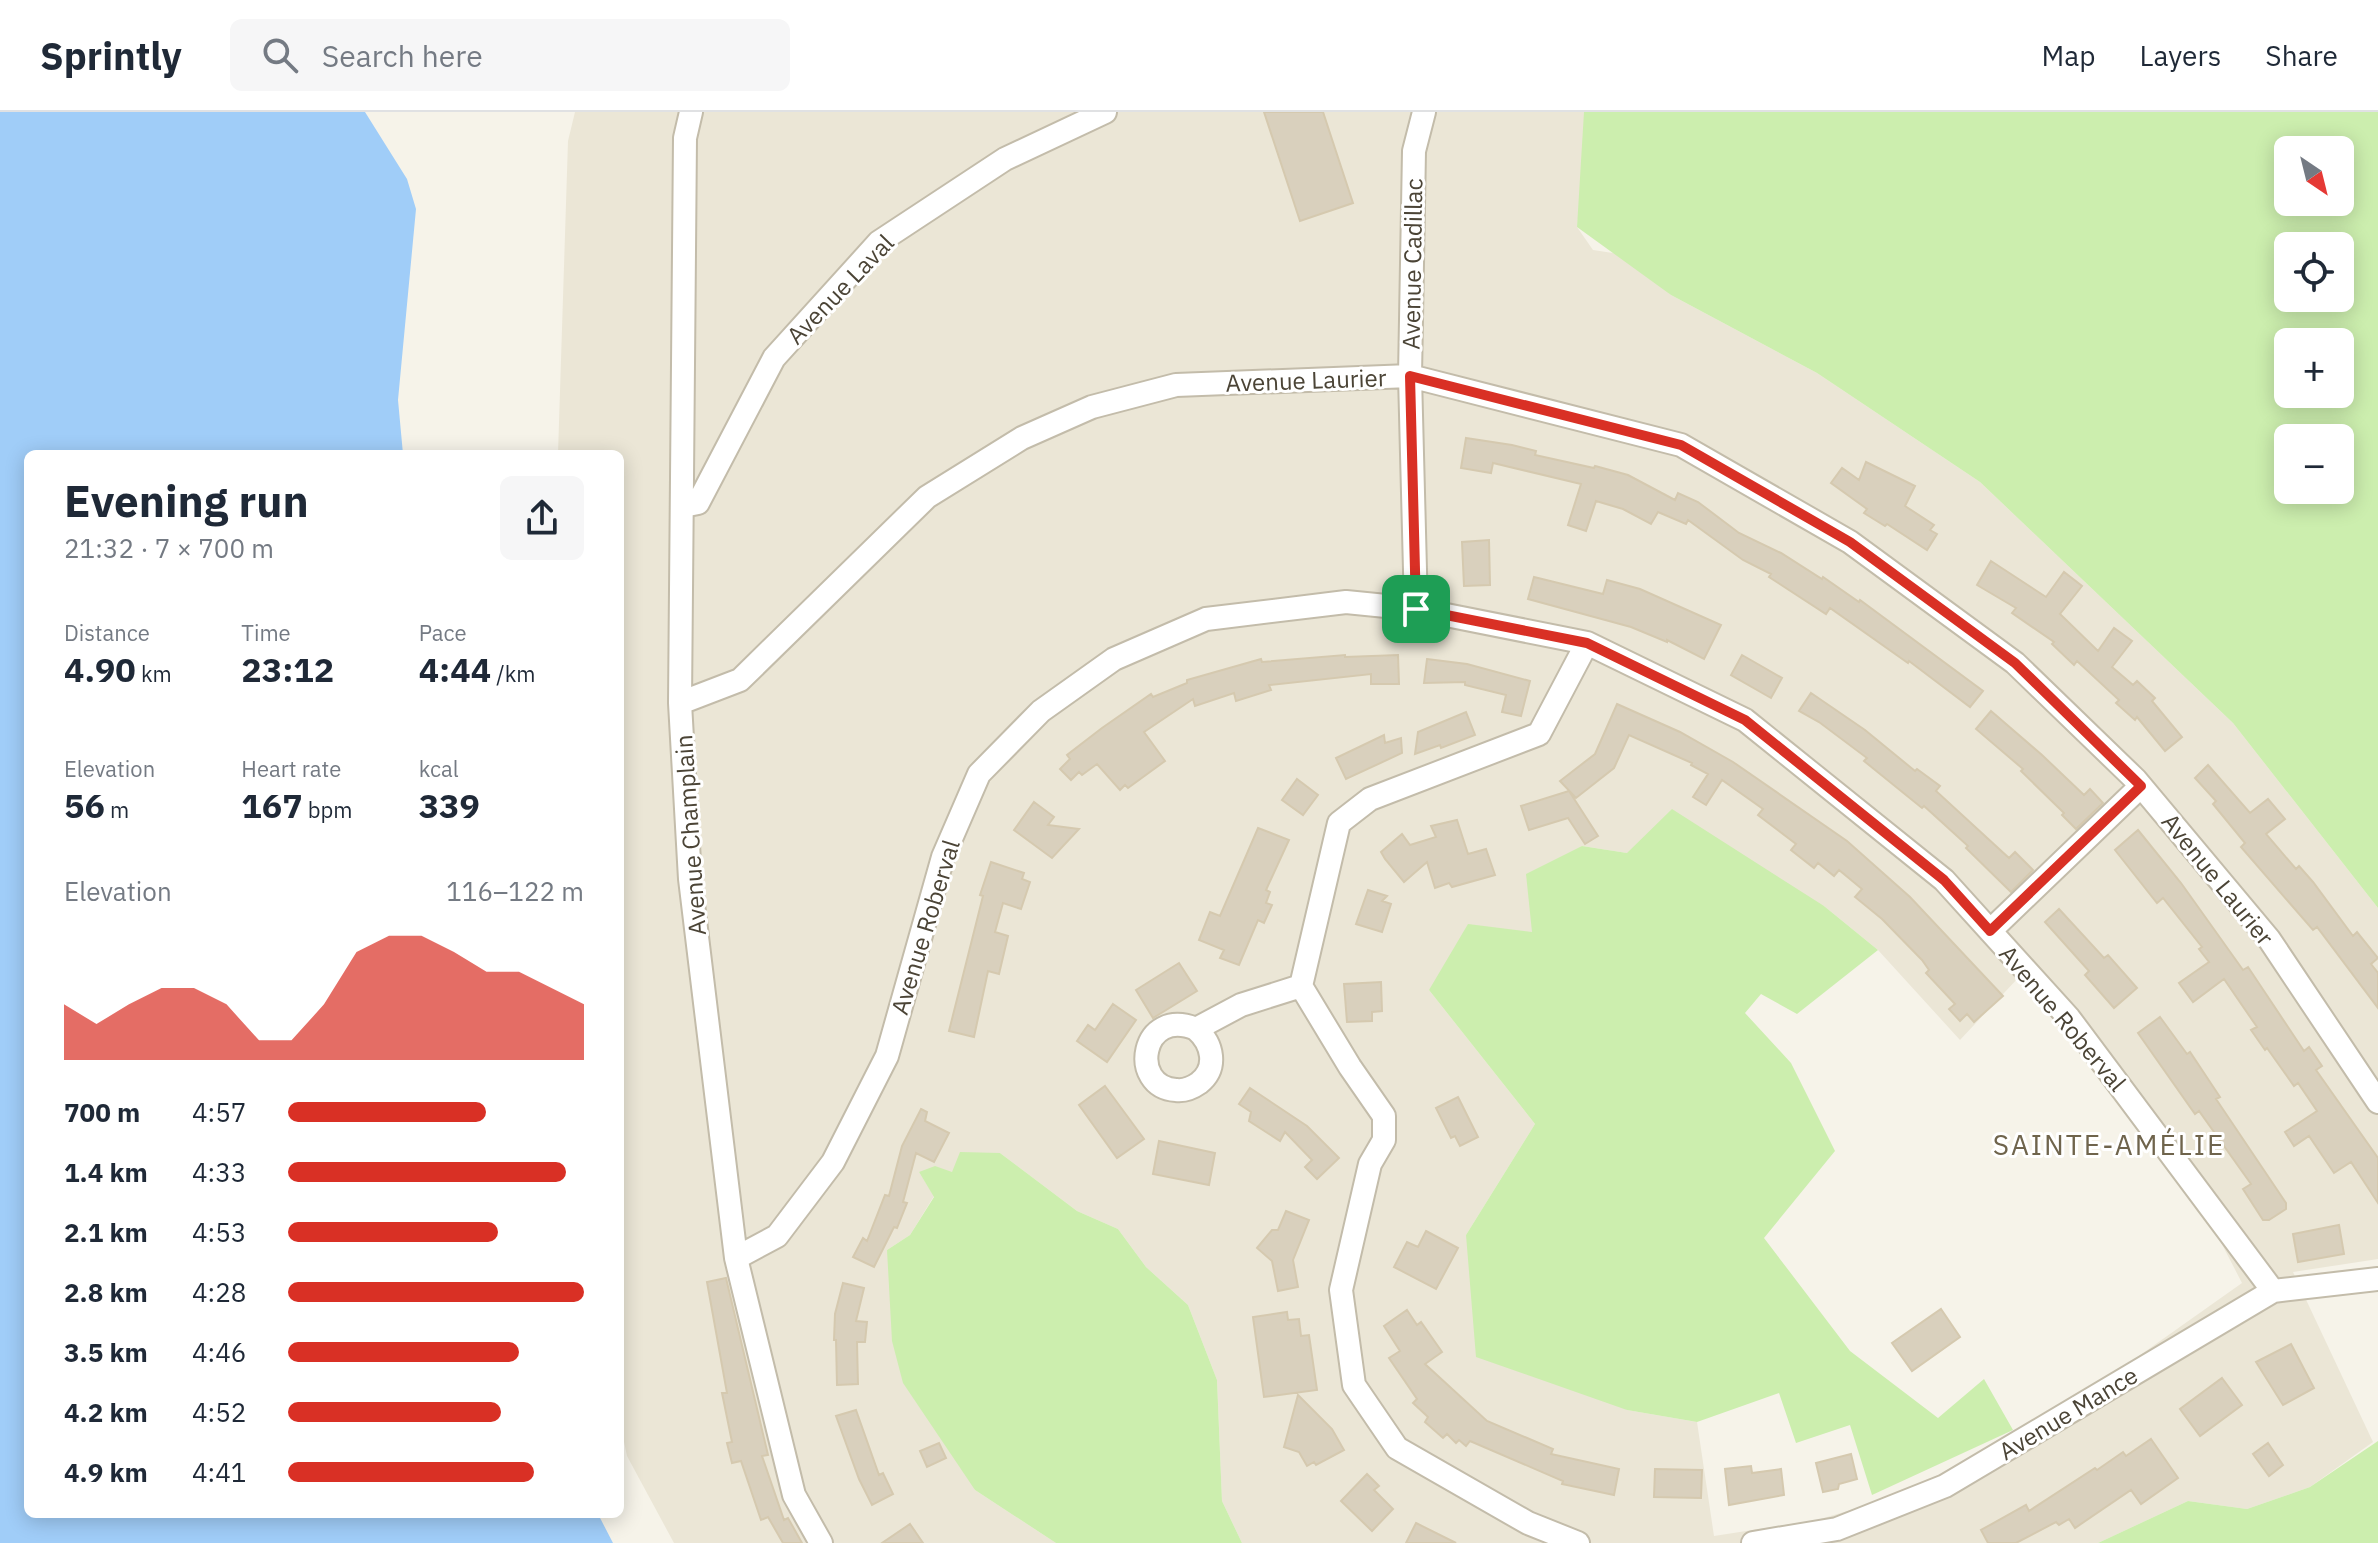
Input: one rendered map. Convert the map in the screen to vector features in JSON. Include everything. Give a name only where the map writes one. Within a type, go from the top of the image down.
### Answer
[{"type":"street","name":"Avenue Champlain","points":[[691,112],[685,138],[680,703],[690,879],[736,1258],[794,1495],[821,1543]]},
{"type":"street","name":"Avenue Laval","points":[[683,506],[698,503],[774,358],[879,242],[1005,159],[1105,112]]},
{"type":"street","name":"Avenue Cadillac","points":[[1416,609],[1410,376],[1414,151],[1424,112]]},
{"type":"street","name":"Avenue Laurier","points":[[680,703],[740,680],[927,497],[1036,432],[1092,407],[1176,385],[1410,376],[1681,445],[1850,542],[2002,654],[2141,786],[2269,939],[2378,1102]]},
{"type":"street","name":"Avenue Roberval","points":[[736,1258],[777,1236],[833,1162],[887,1056],[943,857],[979,774],[1041,711],[1114,659],[1206,619],[1346,602],[1416,609],[1587,643],[1745,720],[1944,880],[2069,1018],[2273,1291]]},
{"type":"street","points":[[1578,1543],[1528,1523],[1397,1448],[1354,1385],[1341,1290],[1370,1164],[1384,1140],[1384,1116],[1301,986],[1339,823],[1370,799],[1539,734],[1587,643]]},
{"type":"street","points":[[1990,931],[2141,786]]},
{"type":"street","points":[[1196,1029],[1241,1005],[1301,986]]},
{"type":"street","name":"Avenue Mance","points":[[1753,1543],[1837,1529],[1945,1486],[2273,1291],[2378,1279]]},
{"type":"shaded area","points":[[575,112],[1590,112],[1577,227],[1593,250],[1626,255],[1671,295],[1817,373],[1980,482],[2233,723],[2378,908],[2378,1259],[2293,1272],[2373,1442],[2310,1487],[2247,1509],[2188,1501],[2098,1543],[1242,1543],[1222,1501],[1217,1380],[1188,1305],[1146,1267],[1118,1229],[1077,1211],[1000,1153],[952,1172],[919,1172],[934,1196],[910,1235],[887,1250],[975,1490],[1056,1543],[674,1543],[627,1456],[624,1442],[624,450],[558,450],[568,141]],"holes":[[[1582,846],[1627,853],[1824,906],[1878,950],[1960,1040],[2034,961],[2166,1136],[2242,1283],[2047,1421],[1932,1486],[1817,1520],[1714,1536],[1697,1422],[1627,1410],[1466,1235],[1535,1124],[1429,990],[1532,933]]]},
{"type":"green space","points":[[1584,112],[2378,112],[2378,908],[2233,723],[1980,482],[1817,373],[1671,295],[1577,227]]},
{"type":"green space","points":[[1672,809],[1824,906],[1878,950],[1797,1014],[1761,994],[1745,1013],[1791,1063],[1835,1151],[1764,1238],[1850,1351],[1938,1418],[1984,1379],[2013,1430],[1872,1495],[1850,1425],[1796,1443],[1779,1393],[1697,1422],[1627,1410],[1476,1357],[1466,1235],[1535,1124],[1429,990],[1468,924],[1532,932],[1526,874],[1582,846],[1627,853]]},
{"type":"green space","points":[[960,1152],[1000,1153],[1077,1211],[1118,1229],[1146,1267],[1188,1305],[1217,1380],[1222,1501],[1242,1543],[1056,1543],[975,1490],[903,1383],[892,1341],[887,1250],[910,1235],[934,1197],[919,1172],[935,1166],[952,1172]]},
{"type":"green space","points":[[2378,1441],[2378,1543],[2098,1543],[2188,1501],[2247,1509],[2310,1487]]},
{"type":"water","points":[[0,112],[365,112],[407,179],[416,209],[398,400],[403,450],[24,450],[24,1518],[600,1518],[613,1543],[0,1543]]},
{"type":"building","points":[[1264,112],[1323,112],[1353,203],[1300,221]]},
{"type":"building","points":[[1466,438],[1512,445],[1536,451],[1535,455],[1628,475],[1675,500],[1678,493],[1698,502],[1739,533],[1781,553],[1860,600],[1983,691],[1970,707],[1830,608],[1826,614],[1688,520],[1686,524],[1658,512],[1651,524],[1623,509],[1596,501],[1586,531],[1568,525],[1581,484],[1493,463],[1491,473],[1461,468]]},
{"type":"building","points":[[1866,462],[1915,486],[1905,506],[1934,525],[1930,530],[1937,534],[1927,550],[1864,513],[1867,509],[1831,483],[1842,468],[1859,480]]},
{"type":"building","points":[[1489,540],[1490,585],[1464,586],[1462,542]]},
{"type":"building","points":[[1991,561],[2046,597],[2064,572],[2082,586],[2060,614],[2098,651],[2114,628],[2132,641],[2112,667],[2133,685],[2137,681],[2155,698],[2152,701],[2182,737],[2165,751],[2137,717],[2135,720],[2116,703],[2119,700],[2077,661],[2074,665],[2052,644],[2054,642],[2012,613],[2016,608],[1977,585]]},
{"type":"building","points":[[1534,577],[1603,594],[1607,580],[1640,589],[1721,625],[1704,659],[1667,640],[1631,627],[1528,599]]},
{"type":"building","points":[[1345,655],[1398,655],[1399,684],[1371,684],[1371,674],[1269,685],[1271,690],[1236,701],[1234,693],[1195,706],[1193,699],[1144,732],[1165,761],[1128,788],[1125,785],[1120,790],[1097,764],[1082,775],[1079,772],[1071,780],[1060,769],[1070,759],[1067,755],[1151,694],[1153,697],[1187,683],[1187,680],[1261,659],[1262,662]]},
{"type":"building","points":[[1742,655],[1782,678],[1771,698],[1731,675]]},
{"type":"building","points":[[1427,659],[1467,664],[1530,681],[1521,716],[1502,712],[1506,695],[1465,685],[1465,682],[1424,683]]},
{"type":"building","points":[[1811,693],[1865,730],[1915,771],[1917,769],[1940,786],[1936,791],[2009,858],[2015,852],[2033,870],[2011,892],[1966,848],[1968,846],[1924,806],[1922,808],[1864,761],[1867,758],[1799,711]]},
{"type":"building","points":[[1617,704],[1680,732],[1733,762],[1847,841],[1910,897],[2003,996],[1974,1022],[1967,1014],[1960,1021],[1949,1009],[1955,1004],[1926,973],[1929,970],[1922,960],[1882,919],[1855,897],[1862,889],[1839,870],[1834,876],[1818,863],[1814,868],[1791,850],[1796,844],[1758,815],[1763,809],[1722,780],[1706,805],[1693,797],[1708,774],[1692,763],[1629,735],[1614,768],[1576,798],[1560,781],[1595,754]]},
{"type":"building","points":[[1991,711],[2084,795],[2090,789],[2103,803],[2076,829],[2021,771],[2023,769],[1976,729]]},
{"type":"building","points":[[1466,712],[1475,735],[1415,754],[1418,732]]},
{"type":"building","points":[[1384,735],[1385,743],[1401,738],[1402,753],[1346,779],[1336,758]]},
{"type":"building","points":[[2208,765],[2250,813],[2268,799],[2285,819],[2266,834],[2296,869],[2299,866],[2313,882],[2353,936],[2357,932],[2378,958],[2371,964],[2378,973],[2378,1008],[2317,927],[2313,930],[2241,847],[2245,843],[2213,804],[2216,801],[2195,778]]},
{"type":"building","points":[[1297,779],[1318,795],[1303,815],[1282,800]]},
{"type":"building","points":[[1569,791],[1598,836],[1585,844],[1568,818],[1529,830],[1521,806]]},
{"type":"building","points":[[1034,802],[1054,817],[1048,825],[1079,829],[1052,858],[1014,830]]},
{"type":"building","points":[[1457,820],[1468,854],[1486,849],[1495,875],[1452,887],[1449,883],[1435,888],[1427,862],[1404,882],[1381,852],[1402,834],[1410,845],[1436,837],[1431,826]]},
{"type":"building","points":[[1258,828],[1289,840],[1266,890],[1270,892],[1266,903],[1272,905],[1264,923],[1258,920],[1239,965],[1220,958],[1224,950],[1199,940],[1210,912],[1220,916]]},
{"type":"building","points":[[2138,830],[2181,883],[2243,970],[2248,967],[2304,1051],[2309,1047],[2322,1066],[2316,1070],[2378,1158],[2378,1203],[2351,1162],[2334,1173],[2309,1136],[2294,1146],[2285,1132],[2317,1111],[2298,1083],[2294,1086],[2267,1048],[2265,1050],[2251,1030],[2257,1027],[2224,979],[2193,1002],[2179,983],[2209,962],[2199,949],[2202,947],[2163,898],[2157,903],[2115,850]]},
{"type":"building","points":[[991,862],[1024,873],[1022,879],[1030,882],[1021,909],[1003,903],[995,932],[1008,936],[999,974],[988,971],[974,1037],[949,1031],[983,896],[980,895]]},
{"type":"building","points":[[1368,890],[1387,896],[1382,901],[1391,904],[1382,932],[1356,924]]},
{"type":"building","points":[[2059,909],[2104,958],[2108,955],[2137,988],[2114,1008],[2085,975],[2089,971],[2045,922]]},
{"type":"building","points":[[1179,963],[1197,991],[1153,1018],[1136,990]]},
{"type":"building","points":[[1381,982],[1382,1011],[1372,1012],[1372,1021],[1347,1022],[1344,984]]},
{"type":"building","points":[[1113,1004],[1136,1020],[1107,1062],[1077,1041],[1088,1025],[1095,1030]]},
{"type":"building","points":[[2160,1017],[2187,1054],[2190,1052],[2220,1097],[2216,1099],[2286,1203],[2286,1209],[2269,1220],[2263,1220],[2243,1189],[2251,1184],[2199,1111],[2195,1114],[2138,1033]]},
{"type":"building","points":[[1105,1086],[1144,1139],[1117,1158],[1079,1105]]},
{"type":"building","points":[[1250,1088],[1307,1126],[1339,1158],[1317,1179],[1305,1167],[1312,1160],[1285,1132],[1280,1141],[1249,1121],[1251,1112],[1239,1104]]},
{"type":"building","points":[[1458,1097],[1478,1137],[1460,1146],[1455,1136],[1451,1138],[1436,1108]]},
{"type":"building","points":[[921,1109],[927,1112],[925,1121],[949,1133],[934,1162],[916,1153],[903,1202],[907,1203],[897,1228],[894,1227],[874,1267],[853,1257],[863,1238],[867,1241],[885,1195],[889,1196],[902,1146]]},
{"type":"building","points":[[1159,1141],[1215,1153],[1209,1185],[1153,1174]]},
{"type":"building","points":[[1286,1211],[1309,1220],[1293,1260],[1298,1287],[1278,1291],[1272,1261],[1257,1248],[1272,1230],[1278,1230]]},
{"type":"building","points":[[2339,1225],[2344,1254],[2298,1262],[2293,1234]]},
{"type":"building","points":[[1426,1231],[1458,1248],[1436,1289],[1394,1267],[1407,1242],[1418,1247]]},
{"type":"building","points":[[726,1278],[768,1455],[762,1456],[784,1520],[788,1518],[802,1543],[783,1543],[768,1517],[761,1520],[741,1461],[732,1463],[727,1443],[732,1442],[722,1393],[727,1393],[707,1282]]},
{"type":"building","points":[[843,1283],[864,1288],[856,1321],[867,1322],[865,1342],[857,1342],[858,1384],[837,1385],[835,1314]]},
{"type":"building","points":[[1941,1309],[1960,1337],[1912,1371],[1892,1343]]},
{"type":"building","points":[[1407,1310],[1417,1325],[1421,1322],[1442,1352],[1425,1364],[1487,1421],[1553,1449],[1551,1454],[1619,1469],[1614,1495],[1562,1484],[1563,1481],[1470,1441],[1466,1446],[1459,1440],[1456,1443],[1447,1434],[1443,1438],[1425,1422],[1428,1417],[1413,1403],[1417,1399],[1389,1358],[1400,1351],[1384,1326]]},
{"type":"building","points":[[1287,1312],[1288,1320],[1299,1319],[1301,1336],[1309,1335],[1317,1390],[1264,1397],[1253,1317]]},
{"type":"building","points":[[2291,1344],[2314,1388],[2283,1405],[2256,1362]]},
{"type":"building","points":[[2222,1378],[2242,1405],[2200,1436],[2180,1409]]},
{"type":"building","points":[[1298,1395],[1332,1429],[1344,1450],[1316,1465],[1314,1462],[1307,1466],[1299,1452],[1284,1447]]},
{"type":"building","points":[[856,1410],[879,1475],[883,1473],[893,1494],[872,1505],[836,1416]]},
{"type":"building","points":[[2151,1439],[2178,1478],[2141,1504],[2131,1490],[2075,1528],[2069,1519],[2059,1525],[2056,1522],[2016,1543],[1988,1543],[1981,1530],[2026,1505],[2029,1511],[2095,1468],[2097,1470],[2123,1452],[2126,1456]]},
{"type":"building","points":[[939,1443],[946,1458],[927,1467],[920,1451]]},
{"type":"building","points":[[2268,1443],[2283,1465],[2269,1476],[2253,1454]]},
{"type":"building","points":[[1851,1454],[1857,1479],[1839,1484],[1838,1489],[1823,1492],[1816,1463]]},
{"type":"building","points":[[1751,1466],[1752,1473],[1781,1469],[1784,1495],[1729,1505],[1725,1469]]},
{"type":"building","points":[[1655,1469],[1702,1470],[1701,1498],[1654,1497]]},
{"type":"building","points":[[1367,1474],[1379,1486],[1374,1490],[1393,1509],[1372,1531],[1341,1501]]},
{"type":"building","points":[[1416,1523],[1456,1543],[1406,1543]]},
{"type":"building","points":[[910,1524],[923,1543],[882,1543]]},
{"type":"district","name":"SAINTE-AMÉLIE","points":[[2109,1144]]},
{"type":"route","points":[[1410,376],[1681,445],[1850,542],[2015,663],[2141,786],[1990,931],[1944,880],[1745,720],[1587,643],[1416,609],[1410,376]]}]
